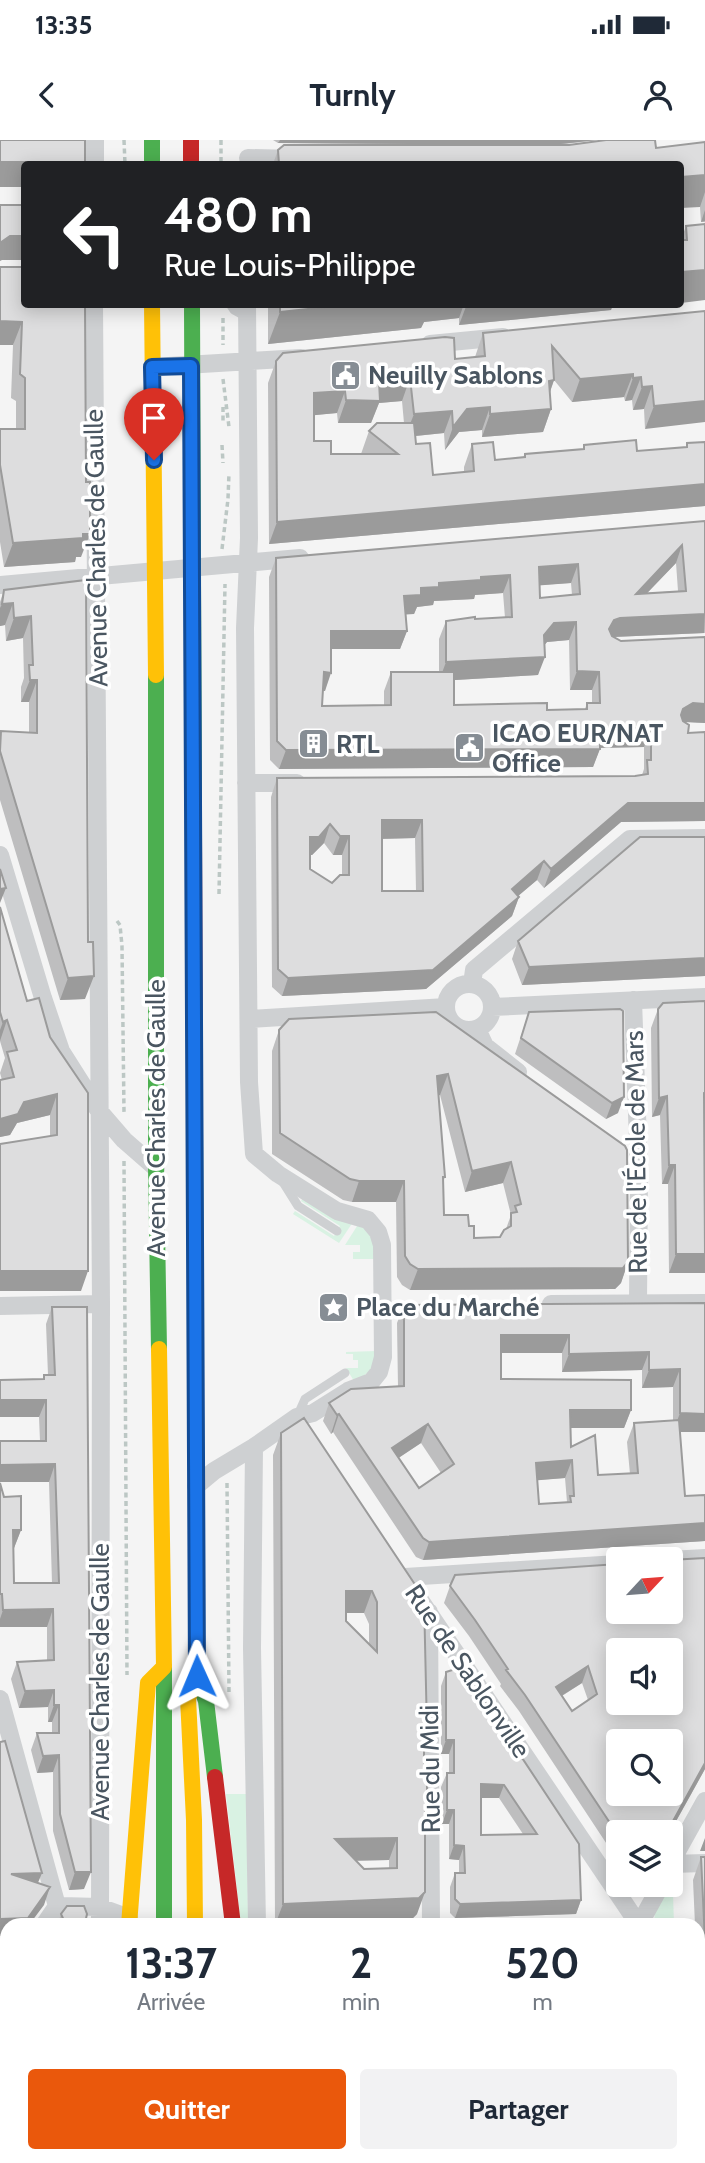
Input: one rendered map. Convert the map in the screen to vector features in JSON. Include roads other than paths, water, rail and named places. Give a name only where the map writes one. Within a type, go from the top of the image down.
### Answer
[{"type":"main road","points":[[152,140],[152,161]]},
{"type":"main road","points":[[191,140],[191,161]]},
{"type":"main road","name":"Avenue Charles de Gaulle","points":[[129,1918],[148,1683],[164,1667],[156,1168],[152,308]]},
{"type":"main road","name":"Avenue Charles de Gaulle","points":[[192,308],[197,1676],[206,1701],[232,1918]]},
{"type":"main road","points":[[164,1667],[164,1918]]},
{"type":"main road","points":[[195,1918],[194,1820],[188,1698],[197,1676]]},
{"type":"street","points":[[95,140],[95,161]]},
{"type":"street","points":[[248,154],[316,159]]},
{"type":"street","name":"Avenue Charles de Gaulle","points":[[94,308],[101,1304],[99,1916]]},
{"type":"street","points":[[196,1486],[214,1471],[297,1417],[313,1413],[348,1391],[371,1382],[383,1363],[390,1306],[382,1241],[374,1225],[362,1217],[337,1212],[278,1174],[254,1154],[249,1082],[246,783],[247,311]]},
{"type":"street","points":[[415,346],[525,334]]},
{"type":"street","points":[[152,367],[318,356]]},
{"type":"street","points":[[0,584],[316,556]]},
{"type":"street","points":[[246,783],[321,783]]},
{"type":"street","points":[[472,984],[474,970],[630,839],[705,838]]},
{"type":"street","points":[[0,855],[61,1051],[99,1111],[124,1140],[156,1168]]},
{"type":"street","points":[[472,984],[482,988],[489,996],[492,1007],[491,1016],[485,1024],[477,1029],[466,1030],[456,1027],[449,1018],[446,1007],[453,990],[472,984]]},
{"type":"street","points":[[492,1007],[705,997]]},
{"type":"street","name":"Rue de l'École de Mars","points":[[634,1000],[639,1168],[638,1303]]},
{"type":"street","points":[[249,1019],[446,1007]]},
{"type":"street","points":[[477,1029],[485,1046],[528,1080]]},
{"type":"street","points":[[623,1155],[639,1168]]},
{"type":"street","points":[[530,1304],[705,1303]]},
{"type":"street","points":[[0,1306],[101,1304]]},
{"type":"street","points":[[297,1417],[310,1436]]},
{"type":"street","points":[[254,1447],[252,1648],[257,1918]]},
{"type":"street","points":[[683,1559],[705,1558]]},
{"type":"street","name":"Rue de Sablonville","points":[[606,1564],[400,1571],[634,1918]]},
{"type":"street","name":"Rue du Midi","points":[[429,1612],[431,1918]]},
{"type":"street","points":[[0,1699],[57,1906],[49,1918]]},
{"type":"street","points":[[683,1841],[705,1801]]},
{"type":"street","points":[[683,1864],[705,1863]]},
{"type":"street","points":[[643,1918],[654,1897]]},
{"type":"street","points":[[57,1906],[99,1916]]},
{"type":"lane","points":[[278,1174],[298,1206],[337,1231]]},
{"type":"lane","points":[[297,1417],[305,1399],[345,1373]]},
{"type":"place","name":"Neuilly Sablons","points":[[345,375]]},
{"type":"place","name":"RTL","points":[[313,744]]},
{"type":"place","name":"ICAO EUR/NAT Office","points":[[469,748]]},
{"type":"place","name":"Place du Marché","points":[[333,1307]]}]
